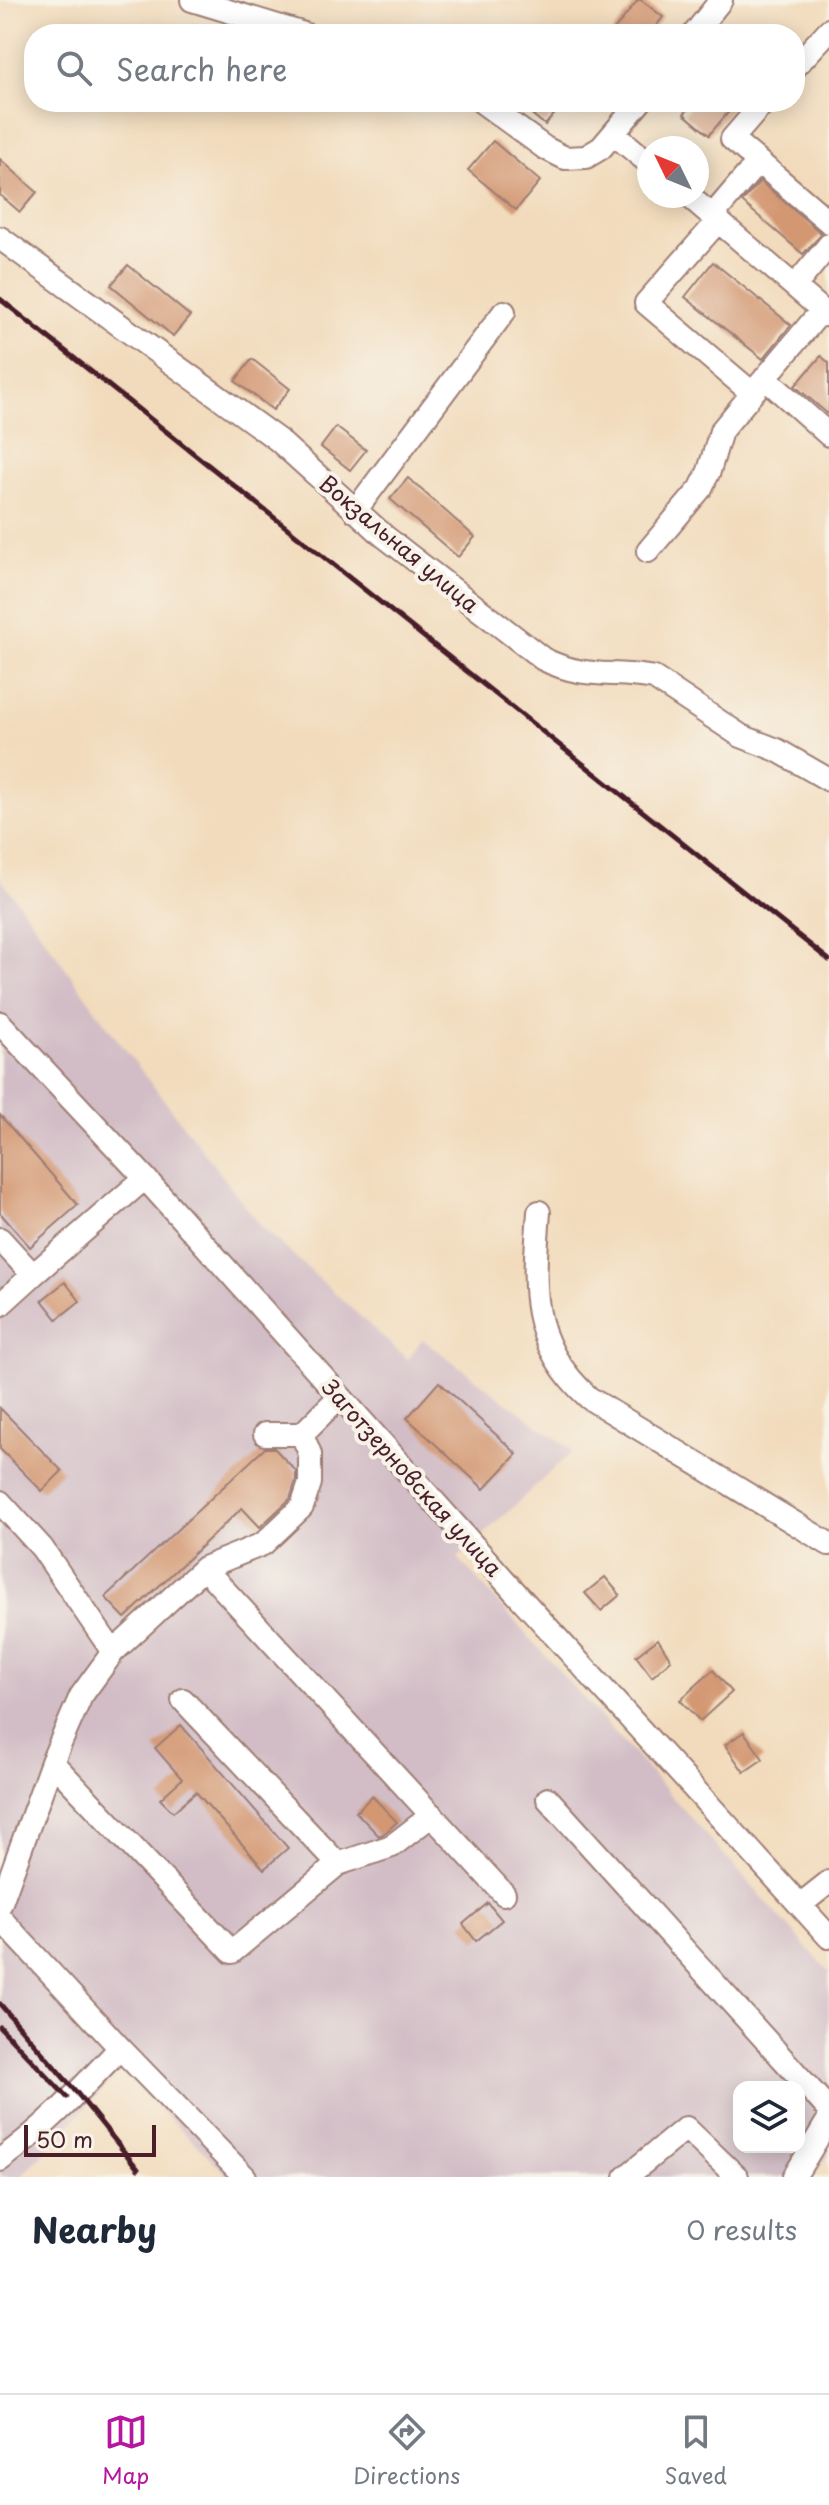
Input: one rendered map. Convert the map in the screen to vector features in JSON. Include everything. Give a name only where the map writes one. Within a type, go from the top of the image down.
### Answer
[{"type":"street","points":[[192,0],[271,24]]},
{"type":"street","points":[[702,24],[721,0]]},
{"type":"street","points":[[805,56],[829,30]]},
{"type":"street","points":[[496,112],[545,148],[565,158],[586,157],[601,148],[632,112]]},
{"type":"street","points":[[755,112],[732,139],[829,222]]},
{"type":"street","points":[[614,134],[637,153]]},
{"type":"street","points":[[758,162],[646,303],[829,435]]},
{"type":"street","points":[[648,551],[701,488],[721,431],[758,385],[826,313],[704,208]]},
{"type":"street","name":"Вокзальная улица","points":[[0,238],[278,440],[384,536],[543,659],[563,669],[586,674],[654,678],[741,736],[777,750],[829,780]]},
{"type":"street","points":[[795,286],[829,245]]},
{"type":"street","points":[[355,511],[504,312]]},
{"type":"street","name":"Заготзерновская улица","points":[[0,1023],[145,1178],[339,1397],[829,1937]]},
{"type":"street","points":[[0,1305],[145,1178]]},
{"type":"street","points":[[539,1212],[535,1297],[548,1348],[567,1379],[589,1398],[829,1544]]},
{"type":"street","points":[[0,1239],[33,1275]]},
{"type":"street","points":[[265,1434],[302,1434],[339,1397]]},
{"type":"street","points":[[0,1905],[52,1762],[81,1696],[113,1652],[204,1568],[263,1544],[302,1507],[310,1483],[310,1454],[302,1434]]},
{"type":"street","points":[[0,1502],[42,1548],[113,1652]]},
{"type":"street","points":[[204,1568],[504,1894]]},
{"type":"street","points":[[183,1700],[338,1864]]},
{"type":"street","points":[[52,1762],[232,1952],[338,1864],[392,1846],[432,1815]]},
{"type":"street","points":[[548,1799],[829,2110]]},
{"type":"street","points":[[800,1905],[829,1882]]},
{"type":"street","points":[[0,1918],[245,2177]]},
{"type":"street","points":[[0,2160],[60,2110],[120,2048]]},
{"type":"street","points":[[794,2177],[829,2119]]},
{"type":"street","points":[[626,2177],[686,2128],[737,2177]]},
{"type":"shaded area","points":[[0,877],[111,1031],[260,1225],[408,1360],[422,1339],[573,1451],[458,1558],[829,1972],[829,2155],[813,2177],[230,2177],[120,2071],[21,2177],[0,2177]]},
{"type":"building","points":[[638,0],[663,17],[658,24],[619,24]]},
{"type":"building","points":[[529,112],[556,112],[545,125]]},
{"type":"building","points":[[686,112],[729,112],[709,135],[684,114]]},
{"type":"building","points":[[493,141],[540,181],[516,210],[468,170]]},
{"type":"building","points":[[0,159],[37,192],[20,212],[0,195]]},
{"type":"building","points":[[760,181],[822,234],[803,254],[742,202]]},
{"type":"building","points":[[713,262],[791,325],[763,359],[685,297]]},
{"type":"building","points":[[128,265],[190,316],[173,336],[111,285]]},
{"type":"building","points":[[821,356],[829,363],[829,415],[795,386]]},
{"type":"building","points":[[252,359],[290,389],[273,410],[235,381]]},
{"type":"building","points":[[336,427],[366,450],[350,470],[321,447]]},
{"type":"building","points":[[408,478],[475,537],[458,557],[390,499]]},
{"type":"building","points":[[0,1115],[78,1205],[30,1247],[0,1213]]},
{"type":"building","points":[[65,1282],[80,1301],[57,1319],[42,1300]]},
{"type":"building","points":[[439,1382],[517,1454],[484,1489],[407,1418]]},
{"type":"building","points":[[0,1408],[62,1471],[42,1491],[0,1449]]},
{"type":"building","points":[[265,1448],[274,1448],[296,1471],[290,1499],[260,1527],[242,1508],[125,1618],[105,1597]]},
{"type":"building","points":[[605,1577],[620,1595],[601,1611],[585,1593]]},
{"type":"building","points":[[658,1639],[671,1660],[652,1677],[636,1656]]},
{"type":"building","points":[[713,1670],[732,1692],[700,1721],[680,1700]]},
{"type":"building","points":[[181,1725],[288,1848],[264,1869],[196,1792],[173,1812],[160,1799],[182,1779],[155,1748]]},
{"type":"building","points":[[744,1732],[763,1759],[744,1772],[725,1745]]},
{"type":"building","points":[[372,1796],[397,1822],[379,1836],[356,1812]]},
{"type":"building","points":[[488,1903],[502,1920],[476,1941],[463,1924]]},
{"type":"railway","points":[[0,299],[829,960]]},
{"type":"railway","points":[[0,2004],[138,2169]]},
{"type":"railway","points":[[0,2027],[67,2097]]}]
